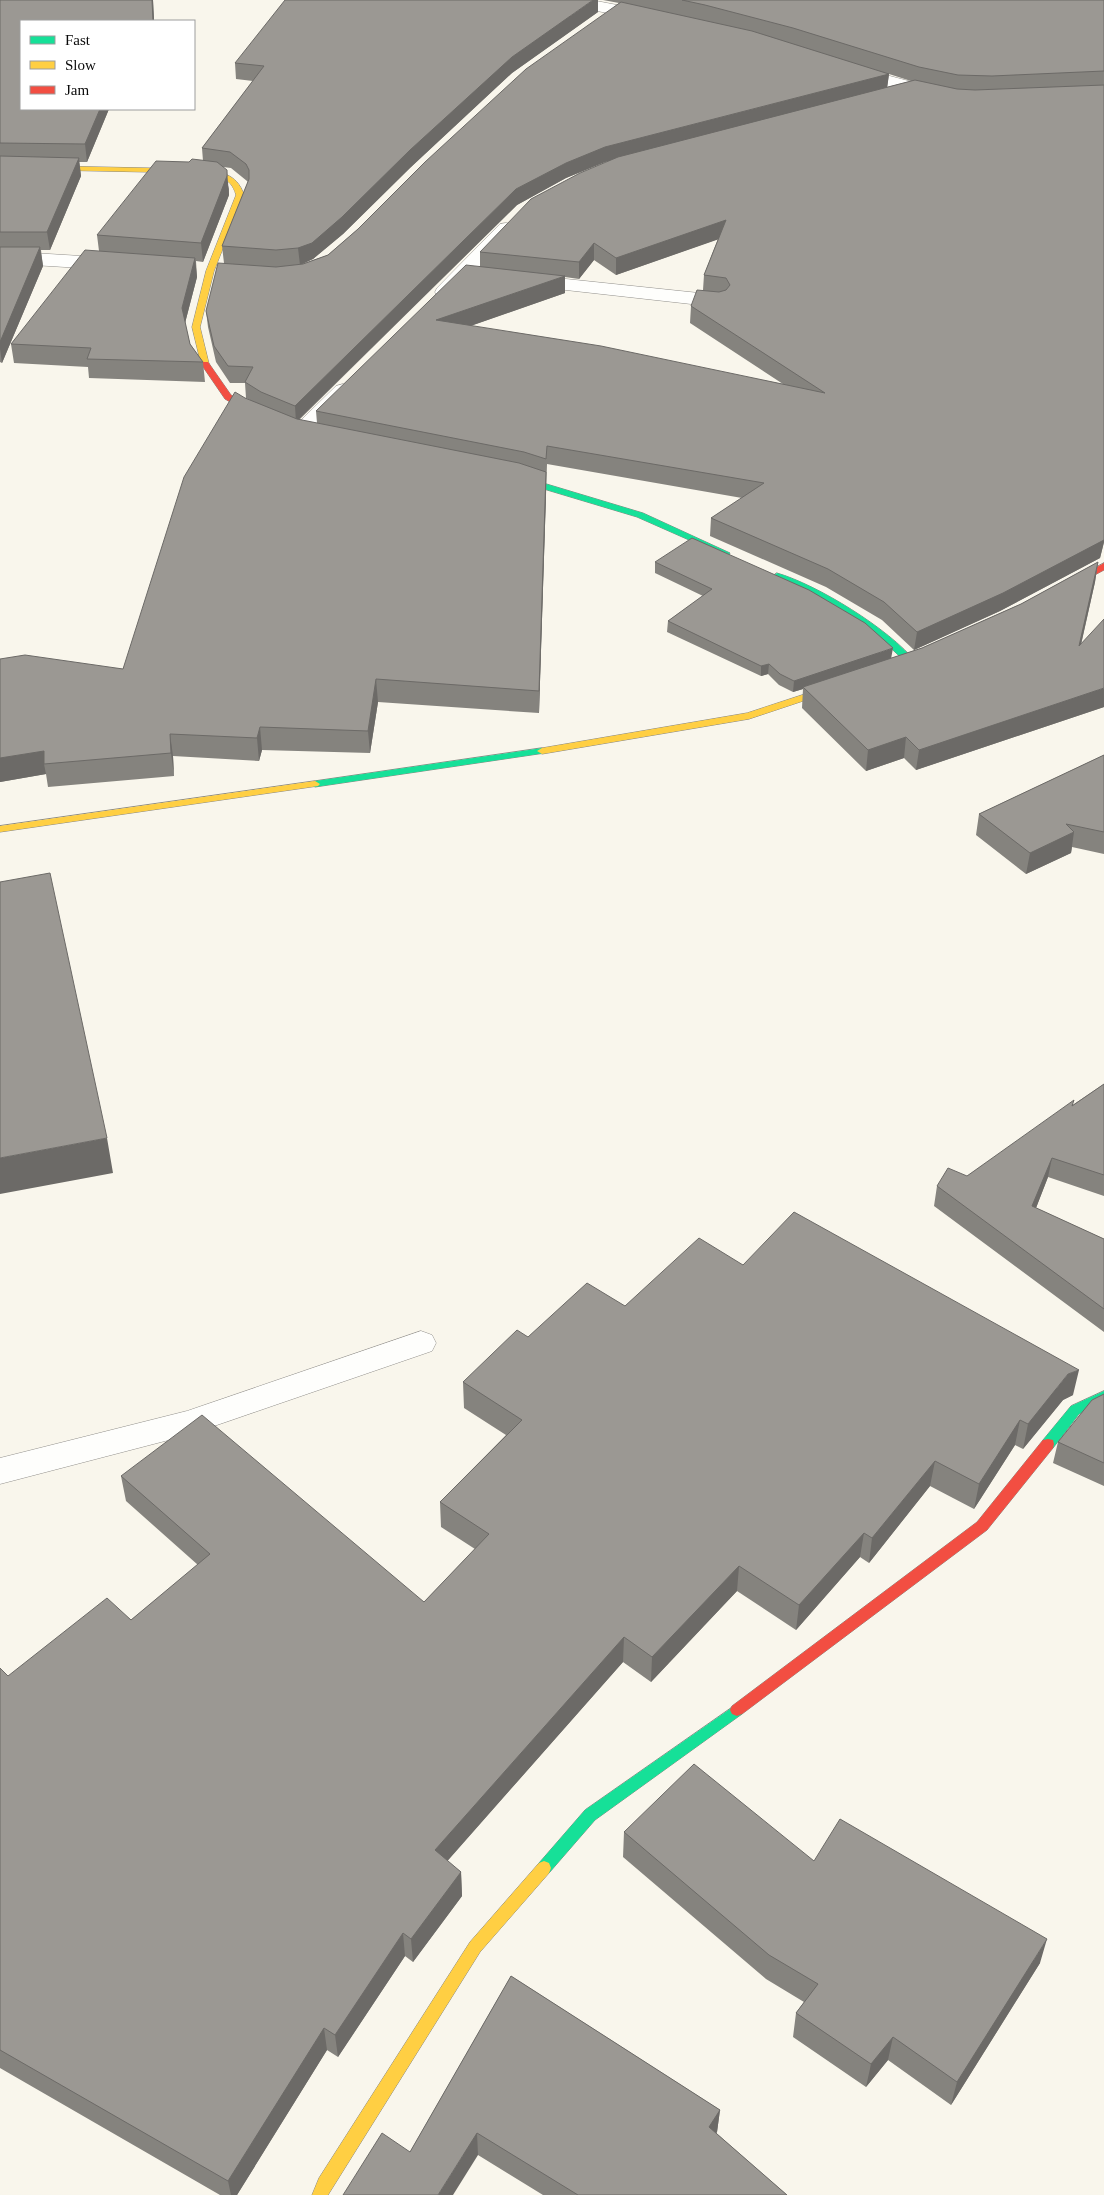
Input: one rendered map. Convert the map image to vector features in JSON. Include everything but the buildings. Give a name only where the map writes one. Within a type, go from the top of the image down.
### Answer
[{"type":"street","points":[[566,0],[662,18]]},
{"type":"street","points":[[601,20],[617,9]]},
{"type":"street","points":[[835,64],[912,89],[948,96]]},
{"type":"street","points":[[883,96],[912,89]]},
{"type":"street","points":[[0,167],[198,170],[225,174],[240,186],[240,196],[210,271],[196,327],[204,363],[228,397],[255,414],[273,421]]},
{"type":"street","points":[[429,306],[517,217]]},
{"type":"street","points":[[0,257],[131,265]]},
{"type":"street","points":[[191,270],[229,272]]},
{"type":"street","points":[[462,274],[481,276]]},
{"type":"street","points":[[511,279],[718,301]]},
{"type":"street","points":[[300,432],[355,377]]},
{"type":"street","points":[[495,473],[524,478],[640,515],[737,558]]},
{"type":"street","points":[[1052,594],[1104,566]]},
{"type":"street","points":[[764,570],[817,594],[873,627],[911,661]]},
{"type":"street","points":[[0,829],[588,744],[749,716],[848,683]]},
{"type":"street","points":[[0,1471],[188,1423],[421,1343]]},
{"type":"street","points":[[320,2195],[324,2184],[475,1947],[590,1816],[749,1702],[982,1526],[1075,1410],[1104,1396]]},
{"type":"traffic: fast","points":[[510,476],[640,515],[726,553]]},
{"type":"traffic: fast","points":[[777,576],[817,594],[873,627],[911,662]]},
{"type":"traffic: fast","points":[[315,784],[542,751]]},
{"type":"traffic: fast","points":[[1048,1444],[1075,1410],[1104,1396]]},
{"type":"traffic: fast","points":[[544,1868],[590,1815],[737,1710]]},
{"type":"traffic: slow","points":[[0,167],[198,171],[212,172],[230,178],[238,188],[240,195],[210,271],[196,327],[205,364]]},
{"type":"traffic: slow","points":[[542,751],[749,716],[839,686]]},
{"type":"traffic: slow","points":[[0,829],[315,784]]},
{"type":"traffic: slow","points":[[320,2195],[325,2184],[475,1947],[544,1868]]},
{"type":"traffic: jam","points":[[205,364],[228,397],[262,417]]},
{"type":"traffic: jam","points":[[1064,588],[1104,566]]},
{"type":"traffic: jam","points":[[737,1710],[982,1526],[1048,1444]]}]
